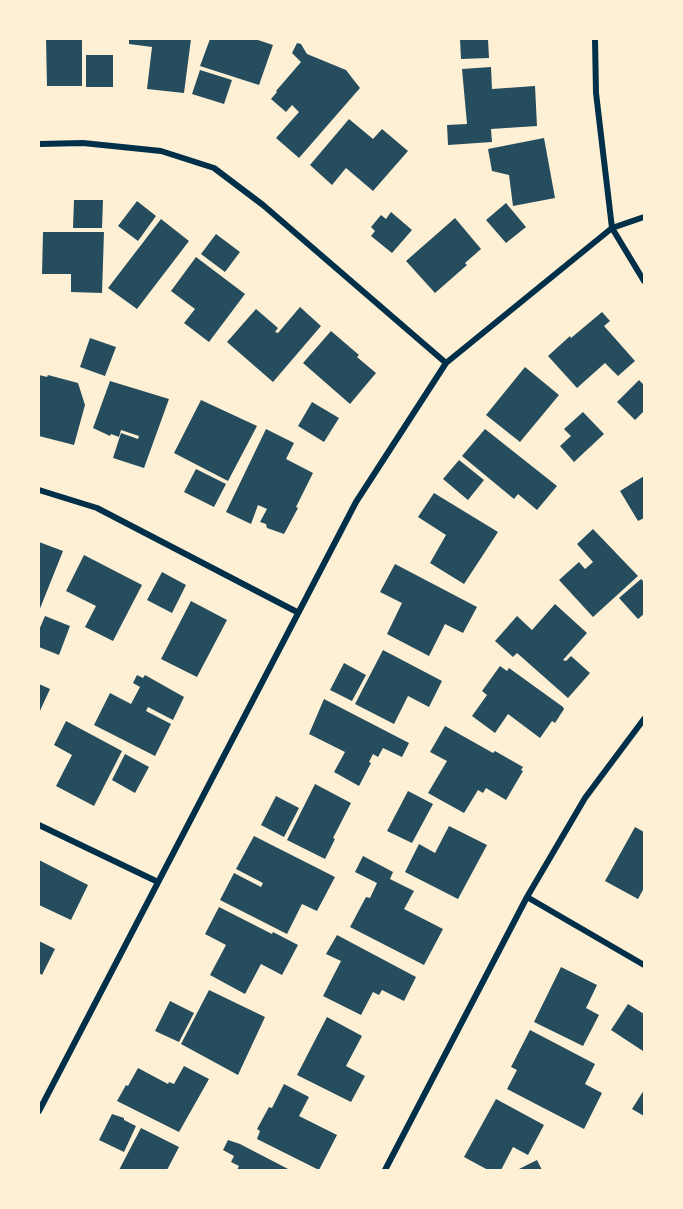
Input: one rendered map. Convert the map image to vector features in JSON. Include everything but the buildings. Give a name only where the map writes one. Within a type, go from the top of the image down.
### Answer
[{"type":"street","points":[[595,39],[596,93],[612,228],[644,281]]},
{"type":"street","points":[[39,144],[83,143],[162,152],[214,168],[262,205],[447,363]]},
{"type":"street","points":[[39,1111],[356,502],[447,363],[612,228],[644,217]]},
{"type":"street","points":[[39,490],[97,508],[297,612]]},
{"type":"street","points":[[385,1170],[527,897],[585,798],[644,719]]},
{"type":"street","points":[[39,825],[158,882]]},
{"type":"street","points":[[527,897],[644,965]]}]
